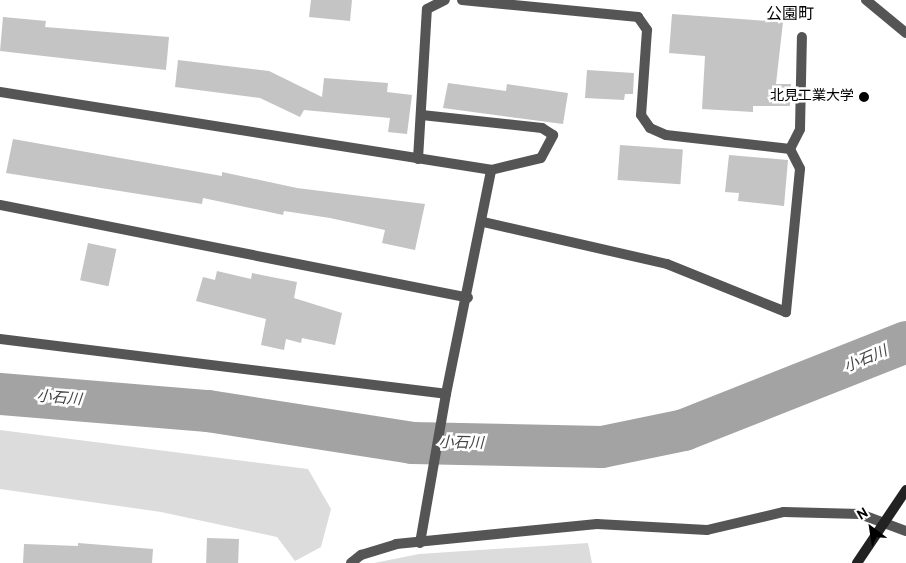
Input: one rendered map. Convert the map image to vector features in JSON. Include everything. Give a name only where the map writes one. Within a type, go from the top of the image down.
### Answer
[{"type":"street","points":[[418,159],[427,9],[445,0]]},
{"type":"street","points":[[462,0],[638,17],[647,30],[641,115],[650,128],[666,136],[790,149]]},
{"type":"street","points":[[866,0],[906,33]]},
{"type":"street","points":[[790,149],[800,129],[802,37]]},
{"type":"street","points":[[0,92],[492,170],[541,158],[553,136],[542,128],[422,115]]},
{"type":"street","points":[[483,222],[667,264],[786,312],[800,169],[790,149]]},
{"type":"street","points":[[420,543],[446,394],[468,298],[492,170]]},
{"type":"street","points":[[0,205],[468,298]]},
{"type":"street","points":[[0,339],[446,394]]},
{"type":"street","points":[[857,563],[906,490]]},
{"type":"street","points":[[351,563],[361,555],[396,544],[597,524],[707,530],[784,512],[860,514],[906,531]]},
{"type":"shaded area","points":[[0,430],[308,469],[331,509],[321,547],[295,561],[277,537],[161,512],[0,489]]},
{"type":"shaded area","points":[[588,543],[592,563],[374,563],[419,554]]},
{"type":"building","points":[[311,0],[352,0],[350,21],[309,17]]},
{"type":"building","points":[[672,14],[783,22],[776,84],[791,84],[790,106],[753,106],[753,112],[702,109],[705,56],[669,53]]},
{"type":"building","points":[[3,17],[46,21],[45,27],[169,37],[166,70],[0,51]]},
{"type":"building","points":[[178,60],[269,71],[322,97],[324,78],[388,83],[387,92],[412,95],[407,134],[388,132],[390,118],[304,110],[300,117],[260,98],[175,87]]},
{"type":"building","points":[[587,70],[634,73],[633,94],[625,94],[624,100],[585,98]]},
{"type":"building","points":[[448,83],[506,91],[507,84],[568,93],[563,124],[443,108]]},
{"type":"building","points":[[13,139],[222,176],[222,172],[297,188],[425,204],[415,250],[382,243],[385,230],[330,218],[284,211],[283,215],[203,198],[202,204],[6,173]]},
{"type":"building","points":[[620,145],[683,149],[680,184],[618,180]]},
{"type":"building","points":[[729,155],[788,160],[784,206],[738,201],[739,193],[725,192]]},
{"type":"building","points":[[88,243],[116,249],[108,286],[80,280]]},
{"type":"building","points":[[217,271],[251,279],[252,273],[297,282],[294,298],[342,313],[335,345],[302,338],[301,343],[286,339],[284,350],[261,345],[266,319],[196,301],[203,277],[215,280]]},
{"type":"building","points":[[207,538],[239,539],[238,563],[206,563]]},
{"type":"building","points":[[78,543],[153,549],[152,563],[23,563],[24,544],[78,546]]},
{"type":"waterway","name":"小石川","points":[[0,394],[208,411],[412,443],[602,447],[684,430],[906,342]]},
{"type":"place","name":"北見工業大学","points":[[864,97]]},
{"type":"district","name":"公園町","points":[[790,15]]}]
